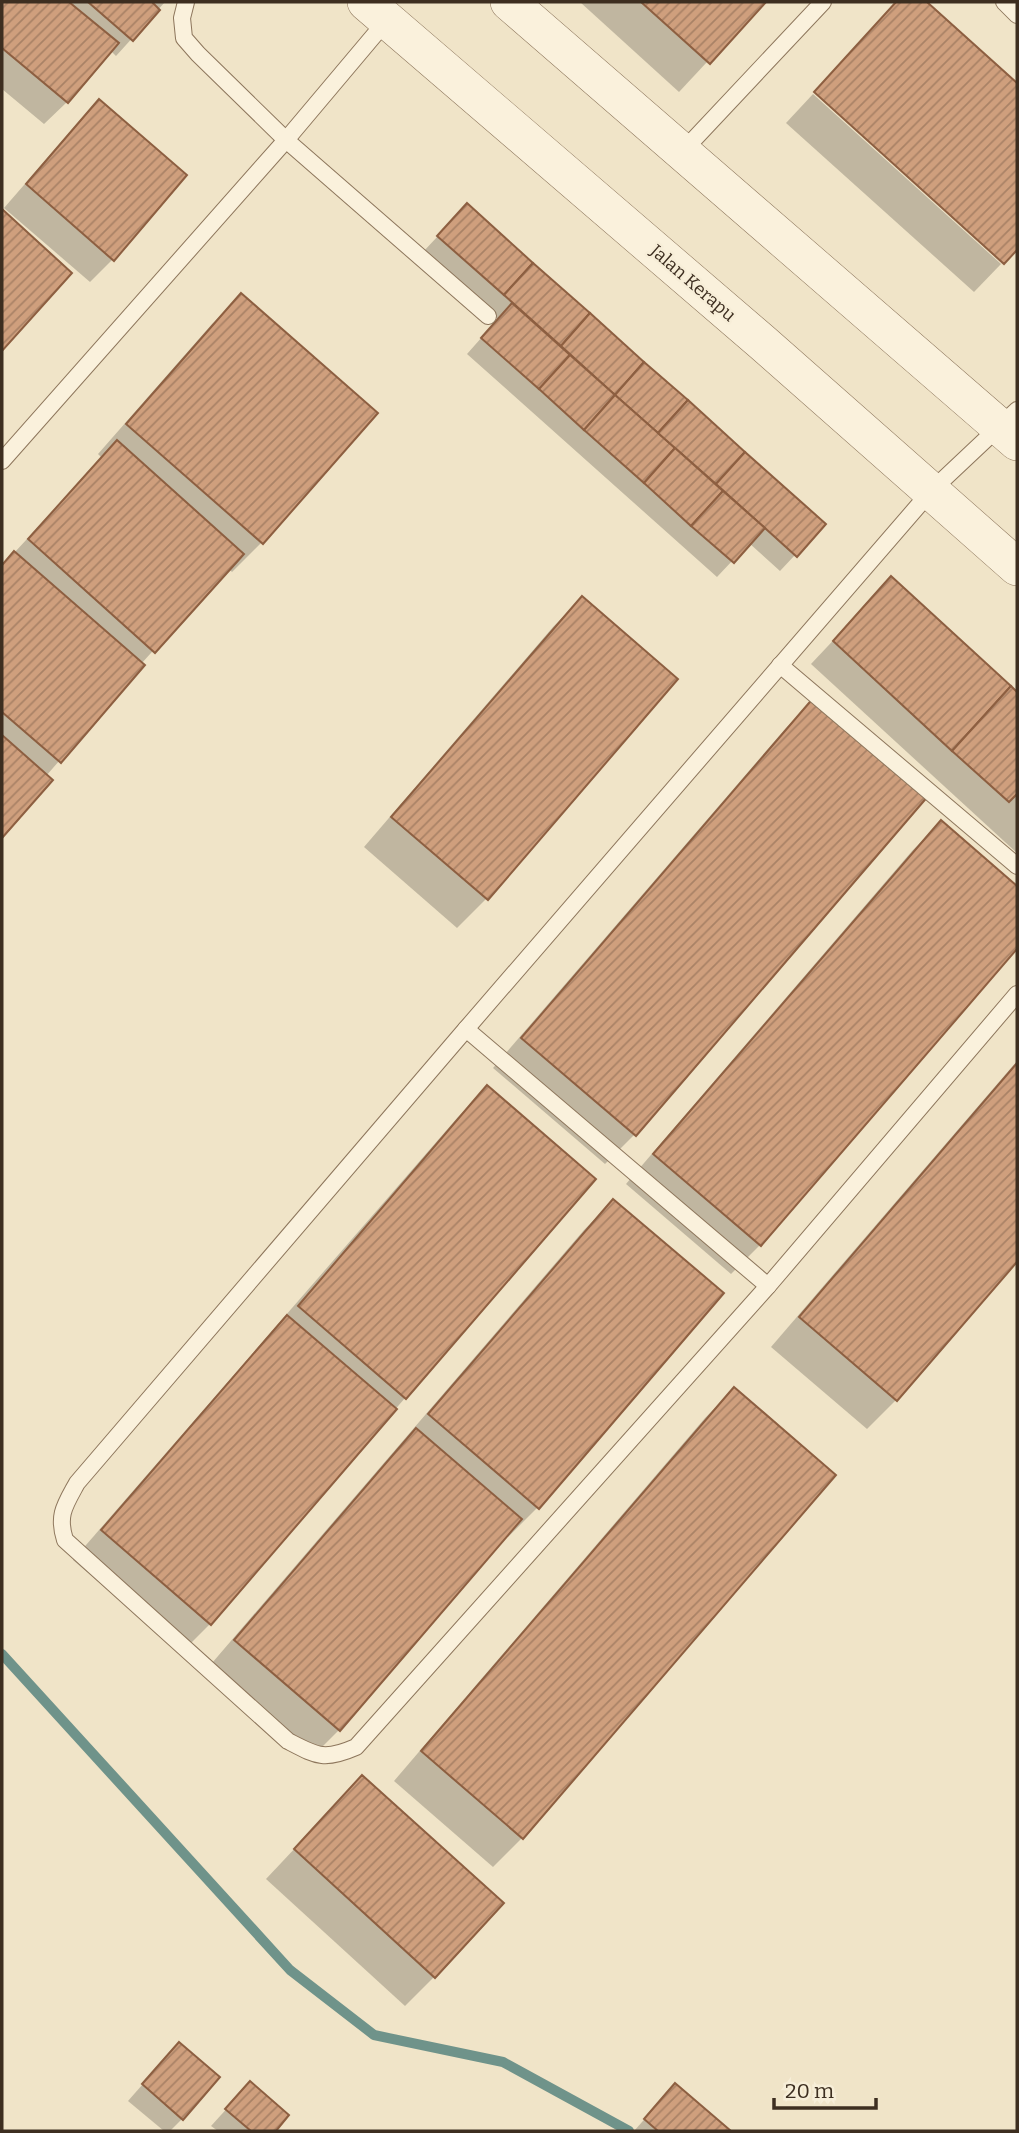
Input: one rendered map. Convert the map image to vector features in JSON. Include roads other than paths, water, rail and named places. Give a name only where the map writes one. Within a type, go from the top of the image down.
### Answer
[{"type":"street","points":[[509,2],[682,152],[1011,426]]},
{"type":"street","name":"Jalan Kerapu","points":[[385,8],[1017,567]]},
{"type":"lane","points":[[186,2],[181,18],[184,38],[198,54],[286,140],[488,316]]},
{"type":"lane","points":[[682,152],[823,2]]},
{"type":"lane","points":[[1004,2],[1017,15]]},
{"type":"lane","points":[[2,461],[286,140],[385,8]]},
{"type":"lane","points":[[1011,426],[931,491],[77,1483],[65,1505],[60,1524],[65,1541],[288,1741],[316,1755],[336,1756],[356,1747],[768,1286],[1017,994]]},
{"type":"lane","points":[[780,665],[1017,866]]},
{"type":"lane","points":[[466,1029],[768,1286]]},
{"type":"waterway","points":[[2,1654],[290,1970],[374,2035],[503,2062],[629,2131]]}]
